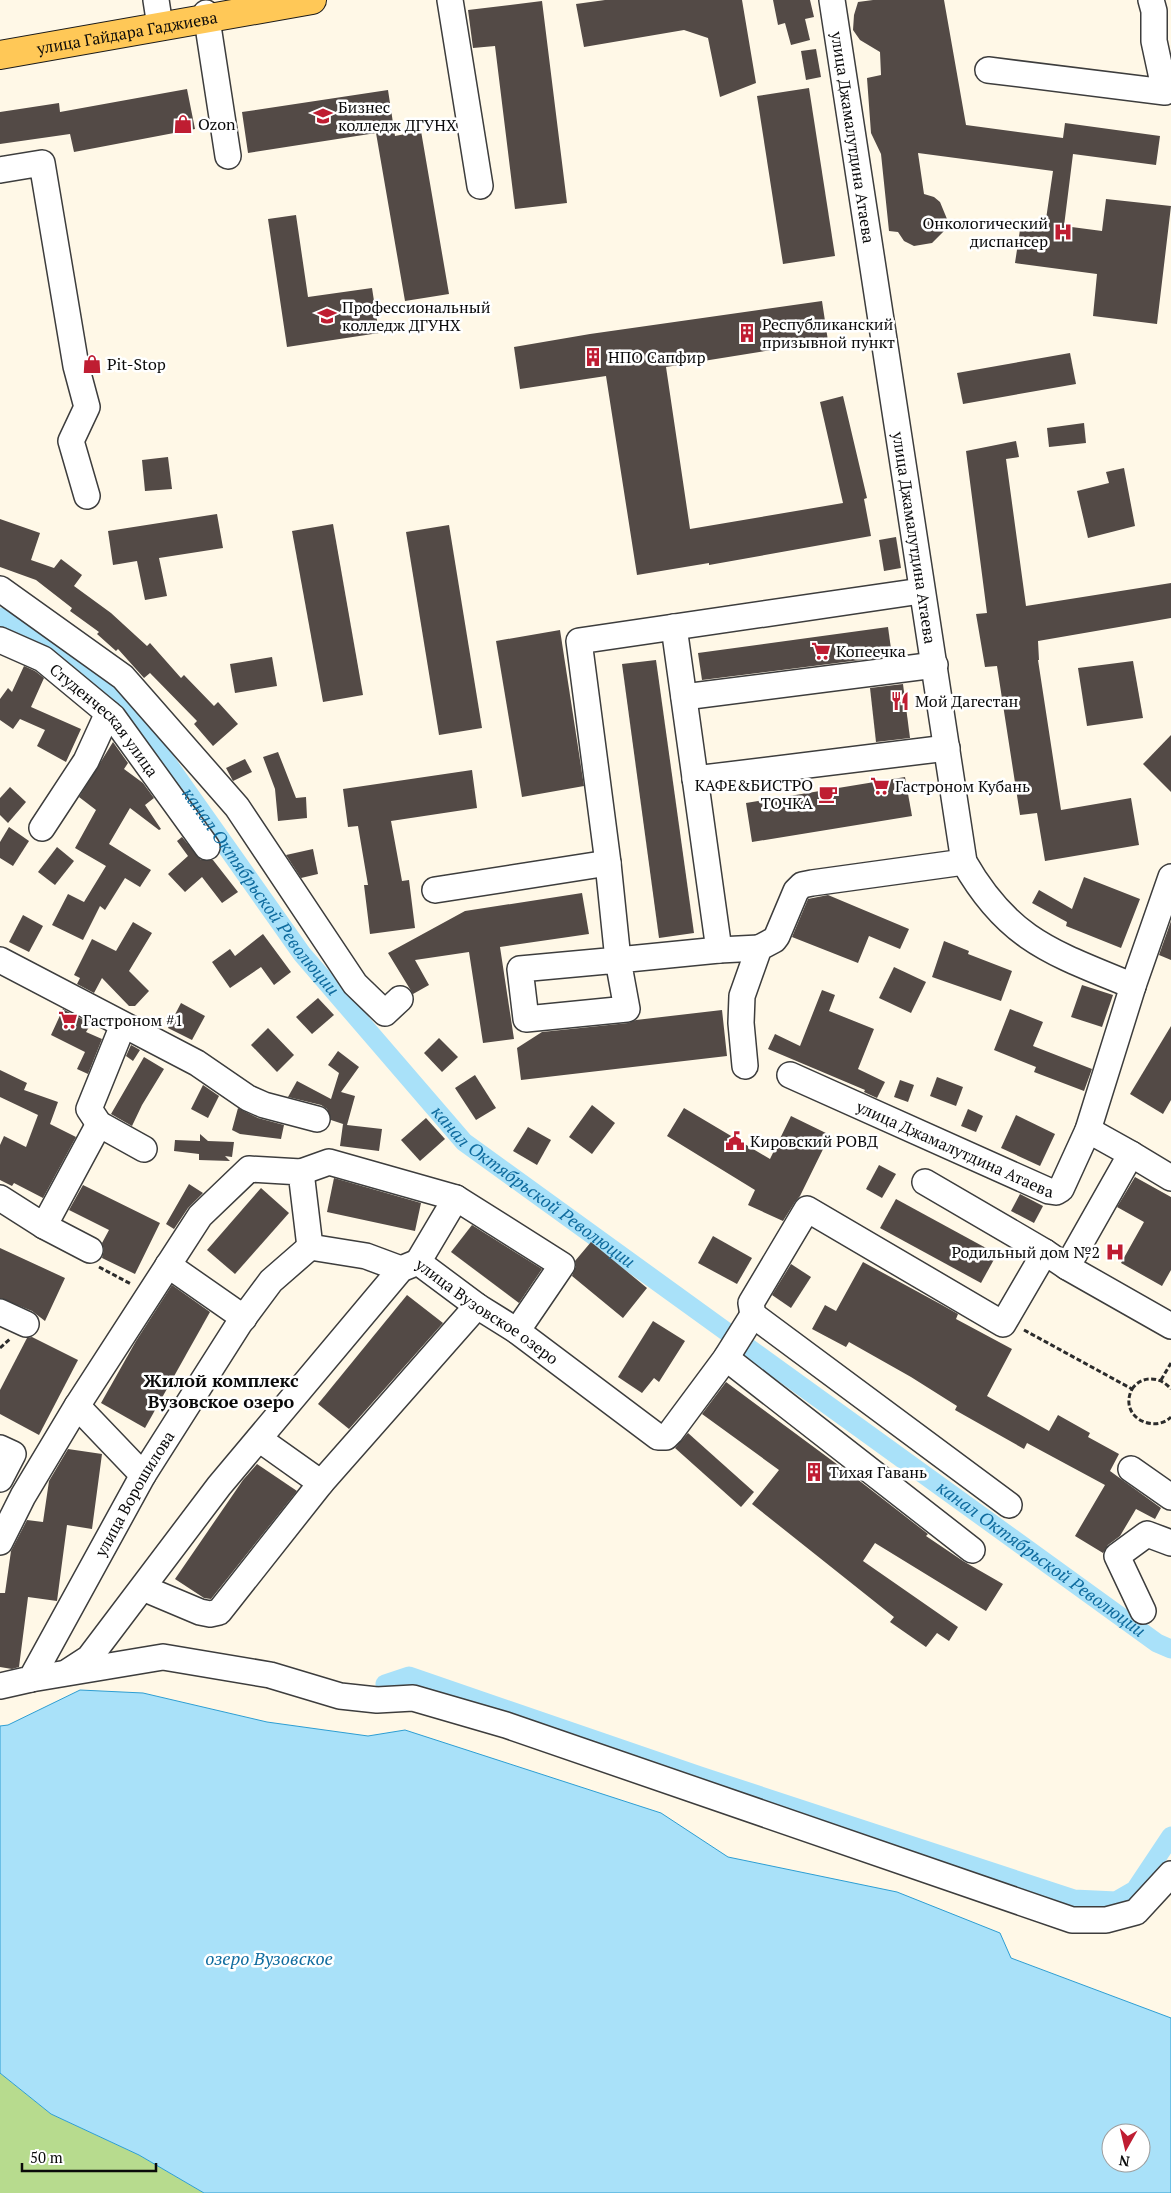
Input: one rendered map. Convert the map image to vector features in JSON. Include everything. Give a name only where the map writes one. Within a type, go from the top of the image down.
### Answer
[{"type":"main road","name":"улица Гайдара Гаджиева","points":[[207,16],[286,0]]},
{"type":"main road","name":"улица Гайдара Гаджиева","points":[[0,51],[159,16],[207,16],[312,0]]},
{"type":"main road","name":"улица Гайдара Гаджиева","points":[[0,56],[159,16]]},
{"type":"street","points":[[450,0],[480,186]]},
{"type":"street","name":"улица Джамалутдина Атаева","points":[[832,0],[964,862],[979,888],[998,912],[1021,933],[1046,949],[1133,986]]},
{"type":"street","points":[[988,70],[1168,92],[1154,41],[1162,26],[1152,0]]},
{"type":"street","points":[[207,16],[228,156]]},
{"type":"street","points":[[0,170],[42,163],[76,366],[87,407],[71,441],[87,496]]},
{"type":"street","points":[[0,589],[123,676],[236,807],[355,984],[385,1013],[400,999]]},
{"type":"street","points":[[921,591],[579,641],[608,863],[618,960],[759,948],[774,940],[796,891],[802,885],[964,862]]},
{"type":"street","points":[[674,627],[719,950]]},
{"type":"street","name":"Студенческая улица","points":[[0,640],[43,659],[108,713],[131,740],[207,847]]},
{"type":"street","points":[[684,697],[935,665]]},
{"type":"street","points":[[42,828],[86,761],[108,713]]},
{"type":"street","points":[[696,779],[947,748]]},
{"type":"street","points":[[435,890],[608,863]]},
{"type":"street","name":"улица Джамалутдина Атаева","points":[[790,1075],[1049,1191],[1056,1192],[1061,1189],[1088,1130],[1133,986],[1171,877]]},
{"type":"street","points":[[745,1066],[742,996],[759,948]]},
{"type":"street","points":[[0,960],[197,1063],[248,1098],[264,1105],[317,1119]]},
{"type":"street","points":[[123,1025],[89,1110],[99,1124],[144,1149]]},
{"type":"street","points":[[44,1226],[99,1124]]},
{"type":"street","points":[[1088,1130],[1171,1178]]},
{"type":"street","points":[[1067,1267],[1131,1154]]},
{"type":"street","points":[[0,1542],[23,1496],[77,1406],[200,1216],[250,1169],[301,1172],[329,1162],[456,1198],[562,1266],[517,1331]]},
{"type":"street","points":[[301,1172],[310,1246],[409,1266],[456,1198]]},
{"type":"street","points":[[925,1182],[1045,1252],[1067,1267],[1171,1326]]},
{"type":"street","points":[[0,1198],[44,1226],[90,1250]]},
{"type":"street","points":[[972,1550],[726,1358],[753,1315],[751,1303],[807,1210],[1003,1324],[1045,1252]]},
{"type":"street","name":"улица Ворошилова","points":[[31,1679],[143,1475],[244,1318],[271,1281],[310,1246]]},
{"type":"street","points":[[168,1265],[244,1318]]},
{"type":"street","name":"улица Вузовское озеро","points":[[64,1673],[89,1658],[219,1486],[409,1266],[517,1331],[658,1437],[666,1437],[671,1432],[726,1358]]},
{"type":"street","points":[[143,1588],[200,1612],[210,1614],[219,1612],[322,1483],[477,1306]]},
{"type":"street","points":[[0,1312],[26,1324]]},
{"type":"street","points":[[753,1315],[1009,1505]]},
{"type":"street","points":[[77,1406],[143,1475]]},
{"type":"street","points":[[259,1439],[322,1483]]},
{"type":"street","points":[[0,1448],[13,1454],[0,1479]]},
{"type":"street","points":[[1132,1469],[1171,1497]]},
{"type":"street","points":[[1143,1611],[1117,1556],[1147,1534],[1171,1543]]},
{"type":"street","points":[[0,1686],[64,1673],[163,1657],[270,1675],[340,1696],[377,1700],[413,1698],[506,1725],[1072,1920],[1106,1920],[1136,1912],[1171,1874]]},
{"type":"path","points":[[90,1250],[96,1266],[150,1294]]},
{"type":"path","points":[[1006,1320],[1132,1389]]},
{"type":"path","points":[[1161,1380],[1171,1363]]},
{"type":"path","points":[[1171,1389],[1161,1380],[1150,1378],[1136,1384],[1128,1397],[1128,1405],[1138,1418],[1155,1424],[1168,1420],[1171,1417]]},
{"type":"green space","points":[[0,2073],[51,2114],[139,2155],[204,2193],[0,2193]]},
{"type":"water","name":"озеро Вузовское","points":[[80,1690],[143,1693],[267,1722],[368,1736],[405,1730],[661,1813],[728,1857],[897,1892],[1000,1933],[1011,1958],[1171,2018],[1171,2193],[204,2193],[139,2155],[51,2114],[0,2073],[0,1726],[8,1725]]},
{"type":"building","points":[[605,0],[742,0],[756,83],[720,97],[708,38],[684,30],[584,47],[576,4]]},
{"type":"building","points":[[773,0],[810,0],[814,17],[805,19],[810,40],[791,45],[785,23],[778,25]]},
{"type":"building","points":[[873,0],[944,0],[966,125],[1063,138],[1065,123],[1160,136],[1156,165],[1073,154],[1064,226],[1102,231],[1106,199],[1171,206],[1157,324],[1093,316],[1097,274],[1015,263],[1021,223],[1045,226],[1053,171],[918,153],[924,194],[934,197],[940,202],[947,219],[945,230],[932,243],[914,246],[904,241],[898,232],[889,231],[881,154],[871,133],[867,78],[881,75],[880,52],[860,40],[853,30],[854,15],[858,2]]},
{"type":"building","points":[[542,1],[567,203],[515,209],[495,46],[473,48],[468,10]]},
{"type":"building","points":[[816,49],[821,77],[806,80],[801,51]]},
{"type":"building","points":[[809,88],[835,256],[783,264],[757,96]]},
{"type":"building","points":[[187,89],[195,129],[74,152],[70,134],[0,144],[0,112],[59,103],[60,112]]},
{"type":"building","points":[[388,90],[395,136],[421,131],[449,294],[405,301],[376,133],[248,153],[242,112]]},
{"type":"building","points":[[296,215],[308,297],[372,288],[379,333],[287,347],[268,219]]},
{"type":"building","points":[[822,301],[828,341],[666,367],[690,529],[843,503],[820,402],[843,396],[867,498],[864,499],[871,536],[709,565],[709,563],[637,575],[606,376],[520,389],[514,347],[590,334]]},
{"type":"building","points":[[1070,353],[1076,384],[963,404],[957,373]]},
{"type":"building","points":[[1084,423],[1086,443],[1049,447],[1047,428]]},
{"type":"building","points":[[1016,441],[1019,457],[1006,459],[1026,606],[1171,583],[1171,618],[1038,641],[1038,660],[1061,810],[1131,798],[1139,845],[1045,861],[1037,813],[1020,815],[997,666],[985,667],[976,614],[987,613],[966,451]]},
{"type":"building","points":[[168,457],[172,489],[145,491],[142,460]]},
{"type":"building","points":[[1124,468],[1135,526],[1088,538],[1077,491],[1109,483],[1106,472]]},
{"type":"building","points":[[217,514],[223,548],[159,558],[167,596],[145,600],[137,561],[113,565],[108,531]]},
{"type":"building","points":[[0,519],[40,533],[31,560],[54,568],[61,559],[82,575],[74,586],[111,613],[147,646],[150,643],[181,678],[184,675],[214,706],[218,702],[238,724],[213,746],[194,724],[197,721],[150,673],[144,678],[118,649],[116,651],[97,634],[99,632],[70,611],[72,608],[36,580],[0,567]]},
{"type":"building","points":[[333,524],[363,695],[323,702],[292,531]]},
{"type":"building","points":[[449,525],[482,728],[439,735],[406,532]]},
{"type":"building","points":[[896,537],[901,568],[884,571],[879,540]]},
{"type":"building","points":[[888,627],[892,656],[702,680],[698,653]]},
{"type":"building","points":[[560,630],[584,786],[522,797],[496,641]]},
{"type":"building","points":[[272,657],[277,686],[235,693],[230,664]]},
{"type":"building","points":[[656,660],[694,933],[659,938],[622,664]]},
{"type":"building","points":[[1133,661],[1143,718],[1087,726],[1078,668]]},
{"type":"building","points":[[24,666],[44,678],[31,707],[81,729],[66,762],[37,746],[45,730],[20,719],[13,729],[0,720],[0,699],[8,688],[12,692]]},
{"type":"building","points":[[903,684],[910,738],[876,742],[870,688]]},
{"type":"building","points":[[1171,735],[1171,792],[1143,764]]},
{"type":"building","points":[[113,742],[128,763],[124,769],[143,783],[154,798],[145,805],[161,829],[159,830],[130,808],[109,844],[151,870],[140,887],[125,878],[105,910],[100,906],[83,940],[52,925],[68,894],[84,902],[106,866],[75,848],[96,810],[79,797]]},
{"type":"building","points":[[278,752],[296,798],[306,797],[307,818],[278,821],[275,789],[263,757]]},
{"type":"building","points":[[245,759],[252,772],[233,781],[226,768]]},
{"type":"building","points":[[472,770],[477,808],[391,821],[402,881],[409,880],[415,928],[370,934],[364,885],[368,885],[358,826],[348,827],[343,789]]},
{"type":"building","points":[[905,777],[912,816],[752,842],[746,803]]},
{"type":"building","points":[[10,787],[26,802],[8,823],[0,815],[0,798]]},
{"type":"building","points":[[9,827],[29,841],[13,866],[0,858],[0,842]]},
{"type":"building","points":[[182,837],[201,860],[213,860],[238,892],[222,903],[202,877],[185,892],[168,874],[188,856],[177,841]]},
{"type":"building","points":[[57,847],[74,861],[55,885],[38,872]]},
{"type":"building","points":[[313,849],[318,874],[301,878],[286,855]]},
{"type":"building","points":[[1084,877],[1140,899],[1121,948],[1066,926],[1067,922],[1032,903],[1039,890],[1072,909]]},
{"type":"building","points":[[582,893],[589,934],[500,947],[514,1039],[483,1043],[469,952],[415,960],[429,985],[413,994],[388,953],[465,911]]},
{"type":"building","points":[[828,895],[909,929],[900,949],[869,936],[858,963],[792,937],[808,899]]},
{"type":"building","points":[[23,915],[43,926],[29,952],[9,942]]},
{"type":"building","points":[[1171,921],[1171,960],[1159,955]]},
{"type":"building","points":[[133,922],[152,933],[129,971],[149,991],[135,1006],[129,1006],[102,978],[94,993],[77,984],[80,978],[74,975],[92,939],[116,951]]},
{"type":"building","points":[[263,934],[291,972],[274,985],[261,967],[230,988],[212,962],[230,949],[235,956]]},
{"type":"building","points":[[944,941],[969,951],[968,954],[1012,971],[1001,1001],[932,977]]},
{"type":"building","points":[[894,967],[926,982],[911,1013],[879,998]]},
{"type":"building","points":[[1082,985],[1113,995],[1102,1027],[1071,1017]]},
{"type":"building","points":[[822,990],[835,995],[829,1011],[874,1029],[858,1069],[885,1082],[877,1098],[864,1092],[865,1090],[768,1049],[775,1034],[800,1046]]},
{"type":"building","points":[[318,998],[334,1015],[312,1034],[296,1017]]},
{"type":"building","points":[[181,1003],[205,1016],[192,1040],[168,1028]]},
{"type":"building","points":[[63,1009],[91,1024],[86,1032],[102,1039],[88,1074],[77,1069],[85,1052],[51,1035]]},
{"type":"building","points":[[1010,1009],[1043,1022],[1033,1046],[1092,1069],[1084,1091],[1034,1072],[1036,1067],[994,1050]]},
{"type":"building","points":[[722,1010],[727,1056],[521,1080],[517,1048],[542,1032]]},
{"type":"building","points":[[1171,1026],[1171,1100],[1163,1114],[1130,1094]]},
{"type":"building","points":[[268,1028],[294,1055],[277,1072],[251,1045]]},
{"type":"building","points":[[439,1038],[458,1057],[442,1072],[424,1053]]},
{"type":"building","points":[[131,1045],[140,1050],[133,1061],[126,1056]]},
{"type":"building","points":[[338,1051],[359,1067],[341,1092],[355,1096],[347,1125],[382,1129],[379,1151],[340,1146],[343,1124],[331,1120],[327,1109],[321,1105],[288,1097],[297,1081],[331,1099],[339,1073],[328,1065]]},
{"type":"building","points":[[144,1057],[164,1069],[142,1105],[132,1126],[111,1114]]},
{"type":"building","points":[[0,1070],[27,1083],[24,1090],[58,1102],[50,1124],[76,1137],[43,1198],[14,1183],[12,1186],[0,1180],[0,1145],[4,1136],[26,1147],[38,1115],[0,1097]]},
{"type":"building","points":[[475,1075],[496,1108],[476,1120],[455,1088]]},
{"type":"building","points":[[937,1077],[963,1087],[956,1106],[930,1096]]},
{"type":"building","points":[[900,1080],[914,1085],[908,1102],[894,1097]]},
{"type":"building","points":[[203,1085],[219,1096],[208,1118],[191,1109]]},
{"type":"building","points":[[592,1105],[615,1123],[592,1154],[569,1137]]},
{"type":"building","points":[[238,1108],[258,1118],[284,1125],[281,1139],[240,1134],[232,1130]]},
{"type":"building","points":[[684,1108],[770,1159],[791,1116],[830,1135],[800,1196],[783,1221],[748,1205],[755,1190],[667,1136]]},
{"type":"building","points":[[968,1109],[983,1116],[976,1132],[961,1126]]},
{"type":"building","points":[[1016,1115],[1055,1134],[1040,1166],[1001,1148]]},
{"type":"building","points":[[426,1118],[445,1139],[420,1161],[401,1140]]},
{"type":"building","points":[[528,1127],[551,1140],[537,1165],[513,1151]]},
{"type":"building","points":[[200,1134],[208,1141],[234,1142],[232,1157],[225,1156],[230,1161],[199,1160],[199,1154],[174,1151],[175,1140],[200,1141]]},
{"type":"building","points":[[879,1165],[896,1174],[882,1198],[866,1189]]},
{"type":"building","points":[[1135,1177],[1171,1197],[1171,1270],[1162,1286],[1121,1263],[1144,1222],[1117,1207]]},
{"type":"building","points":[[334,1178],[421,1203],[415,1231],[327,1212]]},
{"type":"building","points":[[189,1184],[203,1193],[188,1208],[174,1229],[166,1224]]},
{"type":"building","points":[[83,1185],[160,1223],[135,1274],[102,1258],[104,1250],[102,1243],[109,1230],[69,1210]]},
{"type":"building","points":[[261,1188],[289,1213],[235,1274],[207,1250]]},
{"type":"building","points":[[1020,1194],[1043,1206],[1034,1223],[1011,1211]]},
{"type":"building","points":[[896,1199],[997,1254],[981,1283],[880,1228]]},
{"type":"building","points":[[472,1225],[542,1269],[519,1303],[451,1252]]},
{"type":"building","points":[[713,1236],[752,1258],[737,1284],[698,1263]]},
{"type":"building","points":[[591,1242],[647,1288],[623,1318],[572,1276],[576,1266],[575,1261]]},
{"type":"building","points":[[0,1248],[65,1278],[45,1321],[32,1311],[0,1298]]},
{"type":"building","points":[[863,1262],[958,1314],[956,1319],[1012,1349],[987,1396],[1049,1431],[1058,1415],[1090,1433],[1088,1437],[1119,1454],[1110,1471],[1161,1508],[1155,1519],[1136,1509],[1120,1536],[1108,1545],[1103,1553],[1075,1536],[1105,1485],[1027,1443],[1024,1449],[955,1410],[957,1406],[911,1377],[849,1342],[846,1347],[812,1329],[825,1305],[836,1311]]},
{"type":"building","points":[[791,1264],[811,1277],[791,1308],[772,1295]]},
{"type":"building","points":[[172,1285],[210,1312],[145,1428],[101,1403],[136,1341]]},
{"type":"building","points":[[407,1295],[443,1323],[349,1429],[318,1404]]},
{"type":"building","points":[[653,1321],[685,1341],[659,1382],[654,1378],[642,1393],[618,1377]]},
{"type":"building","points":[[32,1337],[78,1360],[39,1435],[0,1414],[0,1390],[27,1338]]},
{"type":"building","points":[[726,1382],[861,1482],[928,1534],[926,1536],[963,1561],[1003,1584],[986,1611],[875,1543],[863,1561],[958,1627],[949,1641],[937,1633],[926,1647],[890,1622],[894,1617],[752,1504],[779,1470],[702,1414]]},
{"type":"building","points":[[688,1433],[754,1492],[741,1507],[675,1448]]},
{"type":"building","points":[[68,1449],[102,1454],[92,1529],[67,1525],[57,1601],[28,1597],[19,1667],[12,1669],[0,1667],[0,1593],[5,1593],[11,1551],[27,1520],[43,1522],[49,1481]]},
{"type":"building","points":[[257,1464],[297,1491],[211,1599],[204,1598],[175,1579],[243,1480]]},
{"type":"waterway","name":"канал Октябрьской Революции","points":[[0,617],[11,622],[127,706],[302,954],[464,1142],[1157,1643],[1171,1649]]},
{"type":"waterway","points":[[385,1684],[409,1676],[700,1776],[1074,1899],[1116,1901],[1135,1890],[1171,1836]]},
{"type":"place","name":"Бизнес колледж ДГУНХ","points":[[323,116]]},
{"type":"place","name":"Ozon","points":[[183,124]]},
{"type":"place","name":"Онкологический диспансер","points":[[1063,232]]},
{"type":"place","name":"Профессиональный колледж ДГУНХ","points":[[327,316]]},
{"type":"place","name":"Республиканский призывной пункт","points":[[747,333]]},
{"type":"place","name":"НПО Сапфир","points":[[593,357]]},
{"type":"place","name":"Pit-Stop","points":[[92,364]]},
{"type":"place","name":"Копеечка","points":[[821,651]]},
{"type":"place","name":"Мой Дагестан","points":[[900,701]]},
{"type":"place","name":"Гастроном Кубань","points":[[880,786]]},
{"type":"place","name":"КАФЕ&БИСТРО ТОЧКА","points":[[828,794]]},
{"type":"place","name":"Гастроном #1","points":[[68,1020]]},
{"type":"place","name":"Кировский РОВД","points":[[735,1141]]},
{"type":"place","name":"Родильный дом №2","points":[[1115,1252]]},
{"type":"place","name":"Тихая Гавань","points":[[814,1472]]},
{"type":"district","name":"Жилой комплекс Вузовское озеро","points":[[221,1391]]}]
